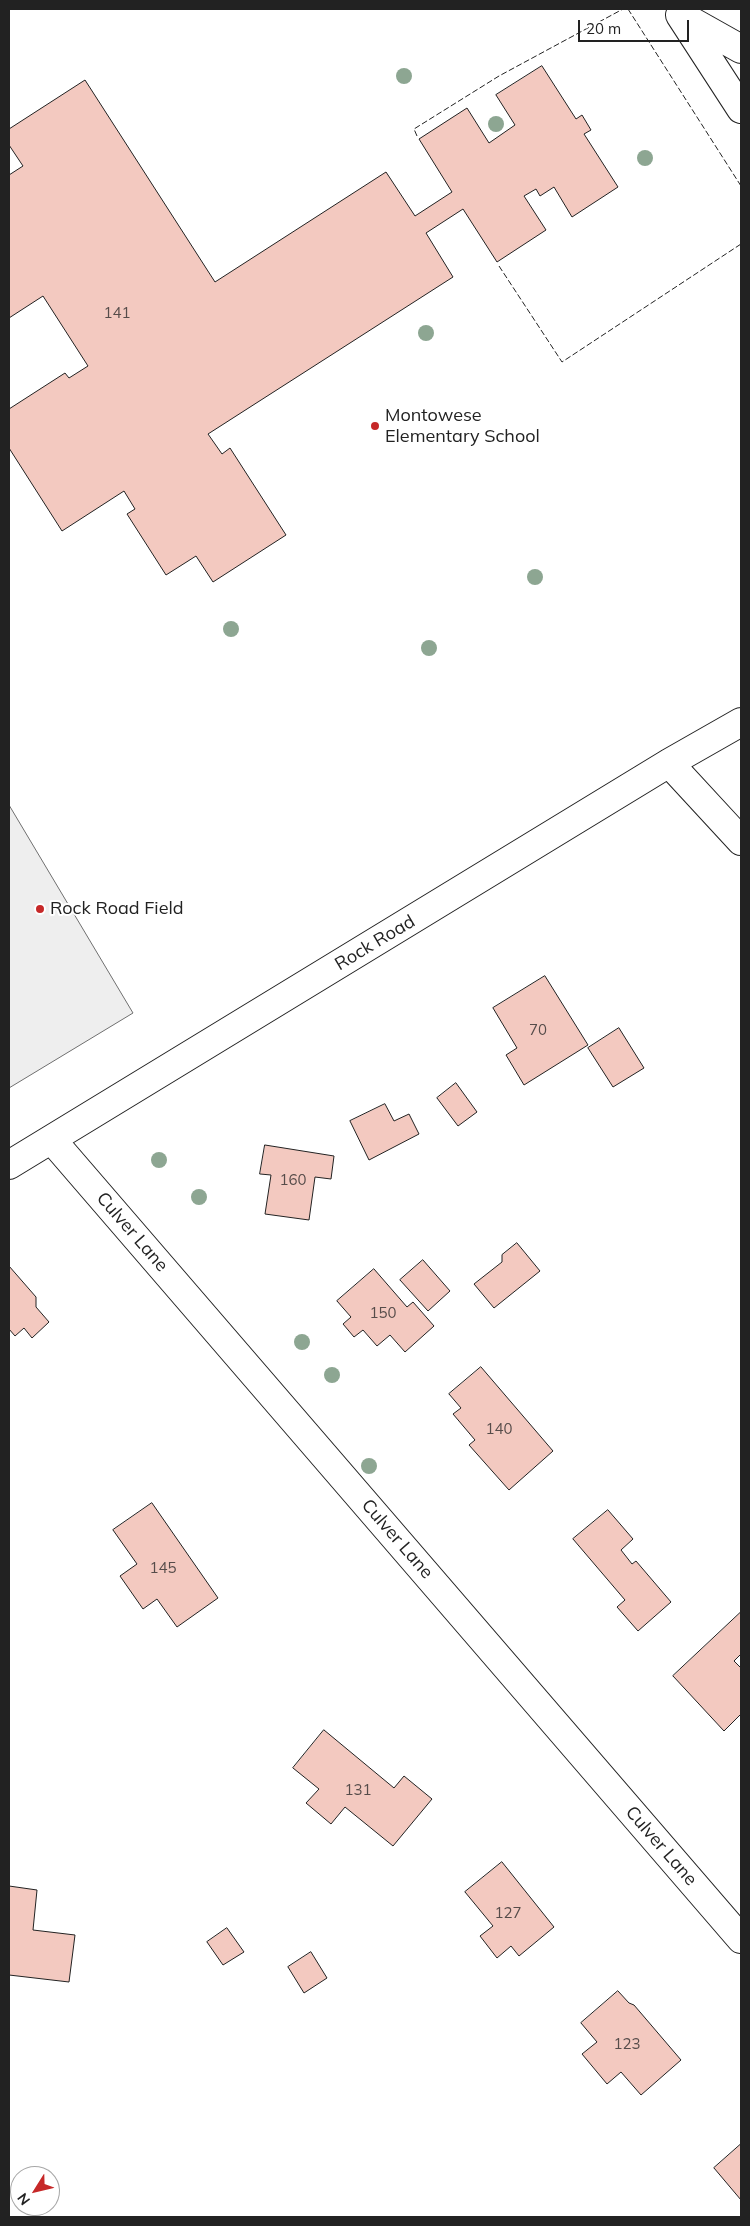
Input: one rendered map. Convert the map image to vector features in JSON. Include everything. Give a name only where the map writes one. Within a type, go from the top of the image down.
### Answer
[{"type":"street","points":[[678,12],[741,49]]},
{"type":"street","points":[[678,12],[741,109]]},
{"type":"street","name":"Rock Road","points":[[9,1165],[669,763],[741,722]]},
{"type":"street","points":[[669,763],[741,841]]},
{"type":"street","name":"Culver Lane","points":[[52,1140],[741,1939]]},
{"type":"shaded area","name":"Rock Road Field","points":[[9,805],[133,1013],[9,1088]]},
{"type":"building","points":[[542,66],[576,119],[582,115],[591,130],[584,134],[618,187],[572,217],[554,187],[540,196],[536,189],[524,196],[546,230],[497,262],[463,209],[426,233],[453,277],[208,434],[222,454],[230,448],[286,535],[213,582],[196,556],[166,575],[127,514],[135,509],[124,491],[62,531],[9,448],[9,409],[65,373],[69,378],[88,366],[43,296],[9,318],[9,175],[23,166],[9,145],[9,129],[85,80],[215,282],[386,172],[415,216],[452,192],[419,139],[467,108],[489,143],[515,125],[496,95]]},
{"type":"building","points":[[545,976],[588,1045],[524,1085],[506,1055],[517,1048],[493,1008]]},
{"type":"building","points":[[619,1028],[644,1068],[613,1087],[588,1048]]},
{"type":"building","points":[[456,1083],[477,1112],[458,1126],[437,1098]]},
{"type":"building","points":[[385,1104],[394,1121],[409,1114],[419,1134],[369,1160],[350,1121]]},
{"type":"building","points":[[265,1145],[334,1156],[331,1179],[315,1177],[309,1220],[265,1214],[271,1175],[260,1174]]},
{"type":"building","points":[[517,1243],[540,1271],[494,1308],[474,1284],[502,1262],[502,1255]]},
{"type":"building","points":[[423,1260],[450,1291],[428,1311],[400,1280]]},
{"type":"building","points":[[9,1266],[36,1297],[36,1307],[49,1322],[32,1338],[24,1328],[15,1336],[9,1329]]},
{"type":"building","points":[[374,1269],[407,1307],[413,1302],[434,1326],[405,1352],[390,1335],[377,1346],[363,1330],[354,1337],[343,1324],[351,1317],[337,1301]]},
{"type":"building","points":[[481,1367],[553,1451],[509,1490],[469,1445],[475,1440],[453,1414],[461,1408],[449,1394]]},
{"type":"building","points":[[152,1503],[218,1598],[177,1627],[157,1599],[143,1609],[120,1576],[137,1564],[113,1530]]},
{"type":"building","points":[[608,1510],[633,1539],[621,1550],[632,1564],[636,1561],[671,1602],[638,1631],[617,1607],[625,1600],[573,1539]]},
{"type":"building","points":[[741,1612],[741,1654],[734,1661],[741,1668],[741,1714],[724,1731],[673,1676]]},
{"type":"building","points":[[324,1730],[394,1788],[404,1776],[432,1799],[393,1846],[345,1807],[331,1824],[306,1803],[319,1789],[293,1768]]},
{"type":"building","points":[[502,1862],[554,1927],[519,1956],[511,1946],[497,1958],[480,1936],[493,1926],[465,1892]]},
{"type":"building","points":[[9,1886],[37,1890],[33,1930],[75,1935],[69,1982],[9,1975]]},
{"type":"building","points":[[227,1928],[244,1952],[223,1965],[207,1942]]},
{"type":"building","points":[[311,1952],[327,1978],[304,1993],[288,1967]]},
{"type":"building","points":[[618,1991],[629,2003],[634,2005],[681,2060],[641,2095],[621,2072],[607,2084],[582,2054],[597,2042],[581,2023]]},
{"type":"building","points":[[741,2144],[741,2200],[714,2168]]},
{"type":"fence","points":[[417,136],[414,129],[499,76],[623,9]]},
{"type":"fence","points":[[628,9],[741,186]]},
{"type":"fence","points":[[499,266],[562,362],[741,244]]},
{"type":"place","name":"Montowese Elementary School","points":[[375,426]]},
{"type":"place","name":"Rock Road Field","points":[[40,909]]}]
